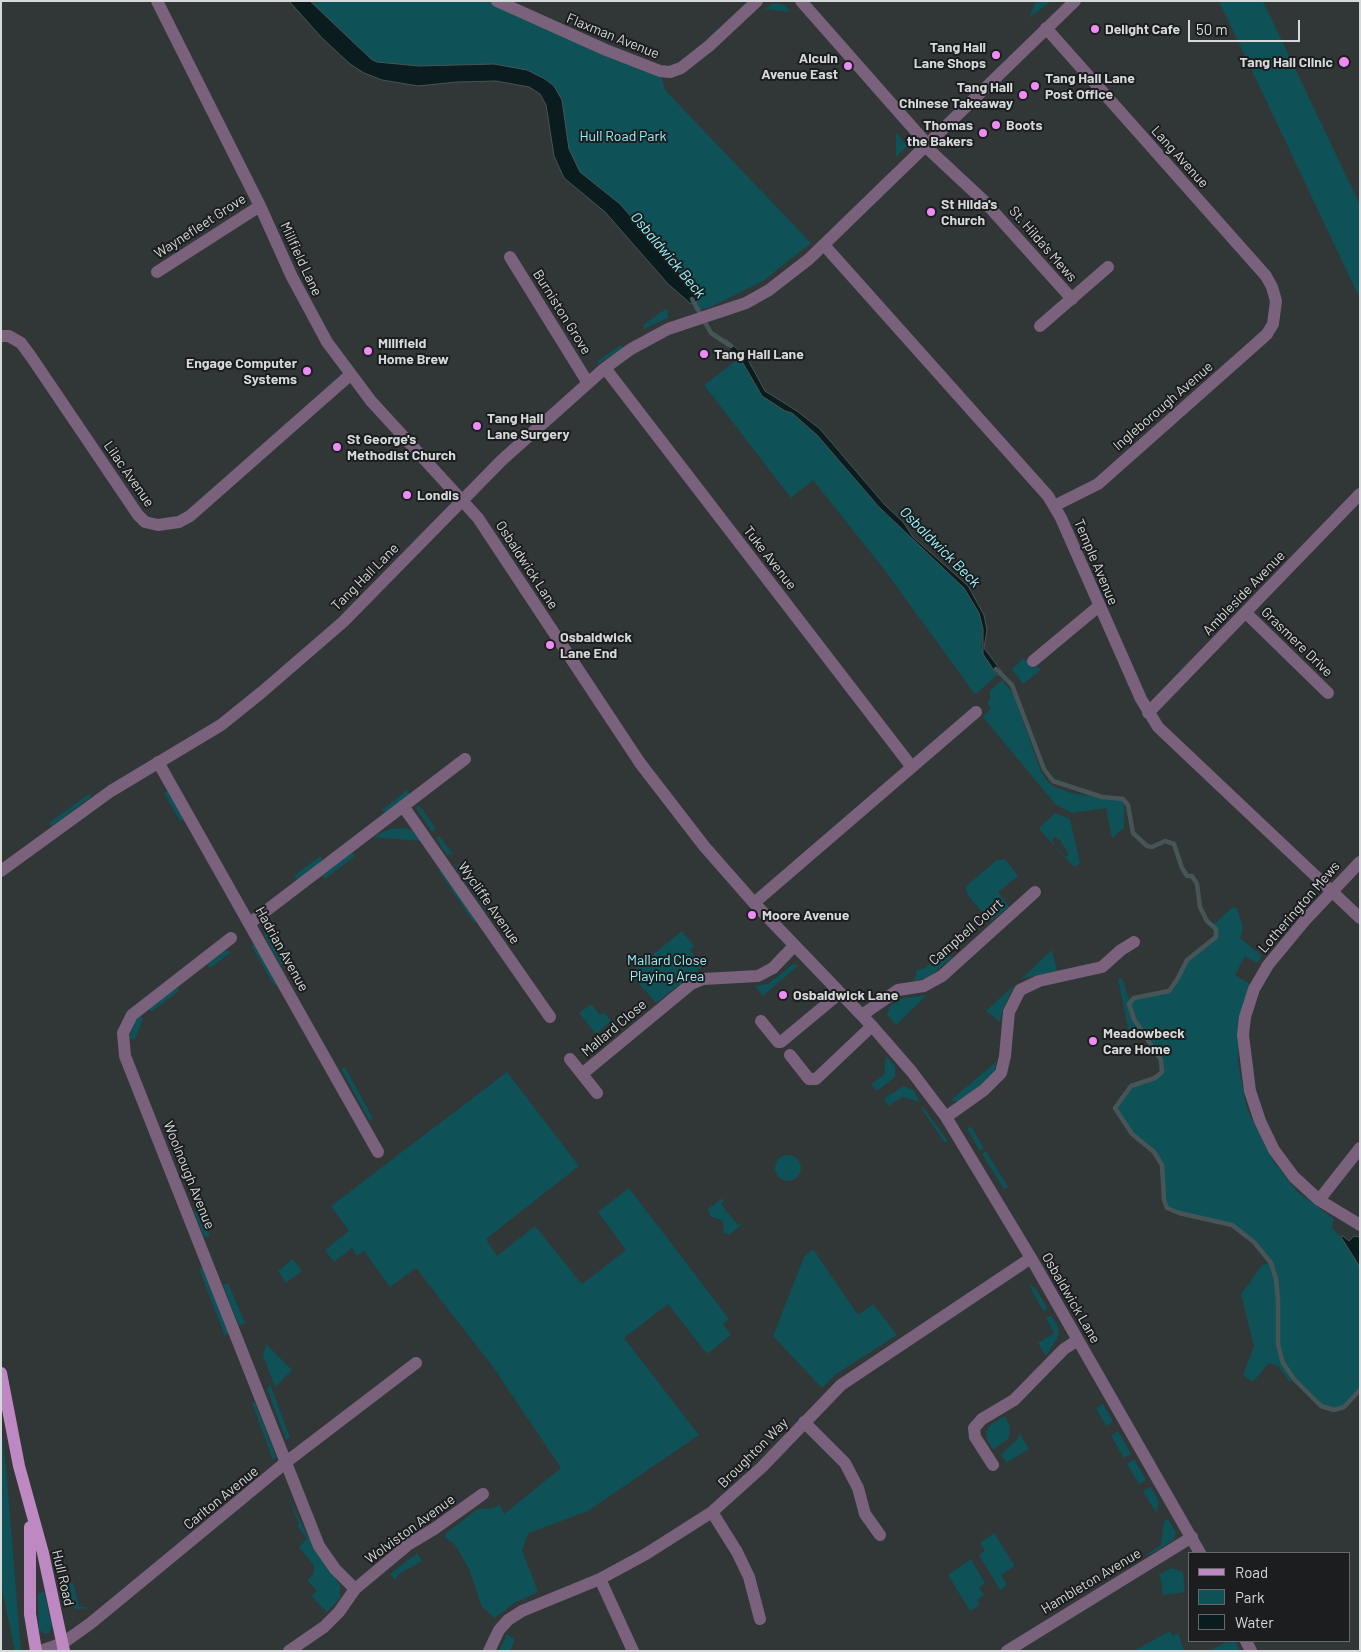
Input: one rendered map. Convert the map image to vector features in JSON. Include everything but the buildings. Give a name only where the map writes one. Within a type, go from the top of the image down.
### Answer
[{"type":"main road","name":"Hull Road","points":[[1,1373],[30,1512],[43,1553],[63,1647]]},
{"type":"main road","name":"Hull Road","points":[[30,1512],[30,1614],[36,1651]]},
{"type":"street","name":"Millfield Lane","points":[[156,1],[260,206],[308,309],[350,375],[400,434],[462,500]]},
{"type":"street","name":"Flaxman Avenue","points":[[497,1],[606,50],[660,71],[670,72],[681,68],[757,1]]},
{"type":"street","name":"St. Hilda's Mews","points":[[801,1],[926,145],[984,201],[1072,299]]},
{"type":"street","name":"Tang Hall Lane","points":[[1,871],[85,809],[158,762],[221,725],[262,692],[343,622],[502,460],[605,368],[652,337],[746,303],[769,290],[824,245],[1075,1]]},
{"type":"street","name":"Lang Avenue","points":[[1046,28],[1266,276],[1276,301],[1275,313]]},
{"type":"street","name":"Waynefleet Grove","points":[[157,272],[260,206]]},
{"type":"street","name":"Temple Avenue","points":[[824,245],[1048,496],[1148,713],[1158,727],[1360,918]]},
{"type":"street","name":"Burniston Grove","points":[[510,257],[588,383]]},
{"type":"street","name":"St. Hilda's Mews","points":[[1040,326],[1108,268]]},
{"type":"street","name":"Ingleborough Avenue","points":[[1054,506],[1098,484],[1267,334],[1275,313]]},
{"type":"street","name":"Lilac Avenue","points":[[1,336],[9,336],[20,344],[32,358],[138,515],[145,522],[158,525],[179,522],[190,516],[350,375]]},
{"type":"street","name":"Tuke Avenue","points":[[605,368],[911,766]]},
{"type":"street","name":"Ambleside Avenue","points":[[1148,713],[1359,498]]},
{"type":"street","name":"Osbaldwick Lane","points":[[462,500],[478,518],[640,763],[704,846],[794,946],[872,1026],[946,1118],[1031,1258],[1200,1552]]},
{"type":"street","points":[[1033,661],[1099,606]]},
{"type":"street","name":"Grasmere Drive","points":[[1246,613],[1328,693]]},
{"type":"street","points":[[754,903],[976,712]]},
{"type":"street","points":[[250,923],[465,759]]},
{"type":"street","name":"Hadrian Avenue","points":[[158,762],[378,1152]]},
{"type":"street","name":"Wycliffe Avenue","points":[[403,806],[550,1017]]},
{"type":"street","name":"Lotherington Mews","points":[[1360,862],[1331,891],[1268,965],[1254,989],[1245,1017],[1243,1035],[1250,1091],[1260,1121],[1274,1150],[1294,1177],[1320,1200],[1360,1225]]},
{"type":"street","name":"Campbell Court","points":[[862,1015],[898,990],[924,986],[942,976],[1034,892]]},
{"type":"street","name":"Woolnough Avenue","points":[[231,938],[132,1015],[124,1033],[122,1044],[124,1056],[218,1286],[285,1463]]},
{"type":"street","points":[[946,1118],[984,1090],[1000,1073],[1005,1056],[1009,1012],[1020,990],[1039,981],[1102,967],[1121,950],[1134,942]]},
{"type":"street","name":"Mallard Close","points":[[582,1074],[691,984],[703,979],[758,976],[773,968],[794,946]]},
{"type":"street","points":[[761,1021],[778,1042],[781,1042],[840,993]]},
{"type":"street","points":[[790,1055],[809,1079],[816,1080],[872,1026]]},
{"type":"street","name":"Mallard Close","points":[[570,1059],[597,1093]]},
{"type":"street","points":[[1320,1200],[1360,1148]]},
{"type":"street","name":"Broughton Way","points":[[489,1651],[498,1630],[508,1620],[529,1608],[600,1578],[646,1554],[712,1512],[762,1467],[841,1385],[880,1357],[1031,1258]]},
{"type":"street","points":[[993,1465],[975,1437],[974,1428],[982,1419],[1014,1400],[1064,1349],[1078,1340]]},
{"type":"street","name":"Carlton Avenue","points":[[41,1651],[63,1647],[285,1463],[416,1363]]},
{"type":"street","points":[[804,1422],[845,1463],[855,1481],[865,1514],[880,1536]]},
{"type":"street","points":[[285,1463],[319,1546],[335,1569],[355,1589]]},
{"type":"street","name":"Wolviston Avenue","points":[[289,1651],[324,1627],[339,1612],[355,1589],[409,1544],[434,1530],[483,1494]]},
{"type":"street","points":[[712,1512],[737,1552],[749,1577],[760,1619]]},
{"type":"street","name":"Hambleton Avenue","points":[[1007,1651],[1192,1537]]},
{"type":"street","points":[[600,1578],[633,1651]]},
{"type":"green space","name":"Hull Road Park","points":[[300,1],[497,1],[660,71],[665,90],[811,243],[763,281],[711,307],[694,311],[691,298],[574,177],[551,95],[536,82],[365,66]]},
{"type":"green space","points":[[1036,1],[1051,1],[1029,18]]},
{"type":"green space","points":[[1219,1],[1263,1],[1360,205],[1360,299]]},
{"type":"green space","points":[[773,3],[785,5],[789,10],[788,12],[765,9]]},
{"type":"green space","points":[[896,134],[907,146],[896,157]]},
{"type":"green space","points":[[667,308],[668,318],[644,329],[643,325]]},
{"type":"green space","points":[[621,345],[623,348],[597,365],[599,360]]},
{"type":"green space","points":[[740,358],[762,396],[785,411],[792,413],[817,435],[879,507],[964,588],[979,613],[983,629],[981,648],[997,675],[977,693],[974,693],[883,568],[813,480],[791,498],[704,385]]},
{"type":"green space","points":[[1024,658],[1033,668],[1037,666],[1041,670],[1023,684],[1012,669]]},
{"type":"green space","points":[[1002,680],[1013,693],[1040,769],[1047,781],[1053,786],[1071,793],[1122,801],[1124,804],[1124,828],[1112,838],[1106,808],[1072,813],[1055,804],[983,717],[991,709],[987,703],[990,699],[990,691]]},
{"type":"green space","points":[[169,790],[185,819],[180,821],[164,793]]},
{"type":"green space","points":[[407,790],[410,794],[385,814],[382,810]]},
{"type":"green space","points":[[90,793],[91,797],[52,826],[49,823]]},
{"type":"green space","points":[[420,806],[436,829],[432,832],[416,808]]},
{"type":"green space","points":[[1055,813],[1070,819],[1080,863],[1074,867],[1064,856],[1068,856],[1068,853],[1060,840],[1055,837],[1052,839],[1056,847],[1040,830],[1040,827]]},
{"type":"green space","points":[[404,828],[413,831],[421,841],[372,837],[390,829]]},
{"type":"green space","points":[[439,836],[453,854],[447,855],[436,838]]},
{"type":"green space","points":[[352,852],[355,856],[325,879],[322,875]]},
{"type":"green space","points":[[320,856],[323,860],[298,880],[294,876]]},
{"type":"green space","points":[[1005,859],[1018,876],[998,892],[1009,907],[990,922],[967,894],[966,886],[997,860]]},
{"type":"green space","points":[[459,864],[490,909],[486,910],[456,868]]},
{"type":"green space","points":[[442,870],[477,920],[474,923],[439,871]]},
{"type":"green space","points":[[1233,907],[1237,908],[1243,928],[1240,938],[1262,956],[1257,963],[1245,956],[1235,975],[1250,984],[1239,1029],[1238,1062],[1247,1109],[1273,1161],[1298,1192],[1334,1219],[1332,1228],[1341,1237],[1360,1267],[1360,1390],[1344,1407],[1334,1410],[1321,1406],[1293,1378],[1290,1383],[1279,1367],[1269,1363],[1253,1382],[1243,1375],[1254,1346],[1241,1294],[1262,1265],[1270,1263],[1275,1279],[1278,1334],[1276,1279],[1271,1263],[1254,1242],[1232,1225],[1179,1213],[1167,1208],[1164,1200],[1162,1165],[1154,1152],[1132,1134],[1115,1108],[1131,1086],[1155,1078],[1162,1072],[1161,1060],[1140,1030],[1129,1032],[1118,979],[1122,978],[1129,999],[1169,991],[1187,960],[1216,937],[1216,929],[1213,925]]},
{"type":"green space","points":[[268,931],[285,963],[281,965],[265,937],[264,932]]},
{"type":"green space","name":"Mallard Close Playing Area","points":[[682,931],[694,946],[690,950],[703,966],[656,1003],[630,973]]},
{"type":"green space","points":[[254,942],[278,983],[274,985],[252,947]]},
{"type":"green space","points":[[225,950],[231,952],[210,968],[207,964]]},
{"type":"green space","points":[[944,950],[952,958],[928,978],[914,981],[917,970],[925,968]]},
{"type":"green space","points":[[1052,950],[1057,971],[1021,979]]},
{"type":"green space","points":[[793,964],[799,965],[763,996],[755,986],[768,984]]},
{"type":"green space","points":[[1014,985],[1002,1012],[1000,1022],[986,1011]]},
{"type":"green space","points":[[177,987],[179,991],[151,1012],[149,1009]]},
{"type":"green space","points":[[927,995],[896,1025],[887,1015],[890,1006],[903,998]]},
{"type":"green space","points":[[591,1004],[600,1015],[604,1013],[611,1021],[596,1034],[579,1013]]},
{"type":"green space","points":[[140,1015],[143,1019],[135,1039],[129,1039],[135,1022]]},
{"type":"green space","points":[[886,1056],[895,1066],[895,1077],[877,1091],[871,1084],[884,1075]]},
{"type":"green space","points":[[997,1061],[994,1073],[969,1095],[959,1101],[950,1101]]},
{"type":"green space","points":[[345,1067],[373,1119],[369,1120],[341,1069]]},
{"type":"green space","points":[[507,1072],[579,1166],[486,1239],[497,1256],[535,1226],[585,1288],[582,1284],[626,1250],[598,1212],[629,1188],[729,1319],[723,1324],[731,1335],[707,1354],[668,1304],[624,1338],[699,1435],[588,1511],[529,1533],[522,1550],[538,1592],[514,1603],[495,1618],[482,1607],[469,1569],[455,1545],[445,1537],[446,1533],[478,1509],[493,1508],[500,1505],[504,1514],[561,1468],[493,1367],[416,1268],[390,1287],[364,1251],[357,1256],[352,1248],[334,1262],[325,1250],[349,1231],[331,1206]]},
{"type":"green space","points":[[903,1086],[913,1090],[920,1102],[902,1097],[889,1106],[884,1099]]},
{"type":"green space","points":[[923,1107],[948,1141],[945,1143],[921,1108]]},
{"type":"green space","points":[[971,1126],[984,1148],[980,1151],[967,1129]]},
{"type":"green space","points":[[986,1151],[1008,1187],[1004,1189],[982,1154]]},
{"type":"green space","points":[[788,1155],[797,1159],[801,1168],[797,1177],[788,1181],[779,1177],[775,1168],[779,1159]]},
{"type":"green space","points":[[723,1198],[724,1200],[721,1204],[738,1225],[742,1224],[729,1235],[723,1232],[724,1225],[721,1220],[710,1216],[708,1209]]},
{"type":"green space","points":[[199,1210],[210,1236],[205,1238],[194,1212]]},
{"type":"green space","points":[[813,1249],[858,1315],[873,1304],[897,1335],[836,1374],[822,1388],[773,1336],[804,1257]]},
{"type":"green space","points":[[293,1259],[302,1271],[286,1283],[278,1271]]},
{"type":"green space","points":[[203,1267],[229,1333],[225,1336],[199,1269]]},
{"type":"green space","points":[[228,1283],[245,1323],[239,1326],[223,1285]]},
{"type":"green space","points":[[1028,1283],[1036,1289],[1048,1309],[1043,1311]]},
{"type":"green space","points":[[1051,1315],[1058,1327],[1059,1335],[1046,1356],[1038,1343],[1054,1333],[1046,1318]]},
{"type":"green space","points":[[266,1344],[292,1370],[275,1387],[263,1356]]},
{"type":"green space","points":[[270,1384],[290,1438],[286,1440],[267,1389]]},
{"type":"green space","points":[[255,1402],[276,1457],[273,1460],[252,1403]]},
{"type":"green space","points":[[1103,1404],[1113,1422],[1106,1426],[1096,1408]]},
{"type":"green space","points":[[1005,1416],[1010,1427],[1009,1438],[993,1450],[987,1440],[986,1431],[991,1424]]},
{"type":"green space","points":[[1,1424],[21,1651],[15,1651],[1,1585]]},
{"type":"green space","points":[[1118,1431],[1131,1454],[1124,1458],[1111,1436]]},
{"type":"green space","points":[[1019,1433],[1029,1449],[1006,1463],[1001,1454],[1018,1439]]},
{"type":"green space","points":[[1134,1459],[1146,1480],[1139,1484],[1127,1464]]},
{"type":"green space","points":[[1151,1487],[1159,1501],[1156,1513],[1143,1491]]},
{"type":"green space","points":[[287,1492],[306,1533],[340,1585],[340,1598],[327,1612],[311,1596],[317,1591],[307,1580],[313,1575],[314,1566],[299,1547],[307,1539],[297,1525],[299,1524]]},
{"type":"green space","points":[[1168,1519],[1176,1532],[1174,1540],[1151,1554],[1147,1554],[1161,1545],[1164,1521]]},
{"type":"green space","points":[[994,1533],[1015,1566],[1001,1575],[1007,1585],[1000,1590],[979,1555],[985,1551],[980,1543]]},
{"type":"green space","points":[[417,1553],[422,1561],[399,1574],[395,1580],[390,1574]]},
{"type":"green space","points":[[971,1559],[985,1583],[979,1588],[984,1595],[977,1600],[980,1605],[970,1611],[948,1575]]},
{"type":"green space","points":[[1171,1568],[1183,1572],[1185,1592],[1163,1595],[1160,1574]]},
{"type":"green space","points":[[73,1582],[79,1606],[92,1608],[76,1609],[70,1604],[66,1586]]},
{"type":"green space","points":[[44,1591],[52,1627],[49,1633],[45,1634],[39,1630],[38,1594]]},
{"type":"green space","points":[[1170,1631],[1173,1636],[1178,1633],[1184,1651],[1134,1651]]},
{"type":"green space","points":[[507,1634],[515,1640],[510,1651],[499,1651]]},
{"type":"green space","points":[[1226,1642],[1236,1642],[1240,1651],[1210,1651]]},
{"type":"water","points":[[289,1],[310,1],[371,59],[377,62],[419,66],[494,64],[527,70],[545,79],[554,86],[562,100],[569,149],[580,172],[620,204],[680,273],[698,301],[691,304],[668,284],[605,212],[564,178],[554,156],[546,105],[540,94],[529,87],[496,81],[418,86],[382,80],[364,73],[350,64],[322,38]]},
{"type":"water","points":[[727,340],[747,358],[765,391],[797,411],[820,429],[885,505],[903,522],[913,537],[968,586],[984,615],[987,630],[984,648],[1002,672],[997,675],[983,654],[983,629],[979,613],[964,588],[879,507],[817,435],[792,413],[785,411],[762,396],[740,358],[726,346]]},
{"type":"water","points":[[1343,1236],[1349,1241],[1354,1236],[1360,1237],[1360,1267],[1341,1237]]},
{"type":"waterway","name":"Osbaldwick Beck","points":[[692,299],[711,333],[731,346]]},
{"type":"waterway","name":"Osbaldwick Beck","points":[[996,669],[1012,685],[1044,769],[1053,781],[1102,797],[1123,799],[1128,805],[1133,833],[1147,846],[1152,847],[1165,841],[1174,844],[1182,868],[1187,876],[1192,876],[1197,884],[1200,907],[1207,921],[1216,929],[1216,937],[1187,960],[1169,991],[1134,998],[1129,1004],[1134,1019],[1161,1060],[1162,1072],[1155,1078],[1131,1086],[1115,1108],[1132,1134],[1154,1152],[1162,1165],[1164,1200],[1167,1208],[1179,1213],[1232,1225],[1254,1242],[1271,1263],[1276,1279],[1278,1300],[1278,1345],[1283,1363],[1294,1379],[1321,1406],[1334,1410],[1344,1407],[1360,1390]]},
{"type":"place","name":"Delight Cafe","points":[[1095,29]]},
{"type":"place","name":"Tang Hall Lane Shops","points":[[996,55]]},
{"type":"place","name":"Tang Hall Clinic","points":[[1344,62]]},
{"type":"place","name":"Alcuin Avenue East","points":[[848,66]]},
{"type":"place","name":"Tang Hall Lane Post Office","points":[[1035,86]]},
{"type":"place","name":"Tang Hall Chinese Takeaway","points":[[1023,95]]},
{"type":"place","name":"Boots","points":[[996,125]]},
{"type":"place","name":"Thomas the Bakers","points":[[983,133]]},
{"type":"place","name":"St Hilda's Church","points":[[931,212]]},
{"type":"place","name":"Millfield Home Brew","points":[[368,351]]},
{"type":"place","name":"Tang Hall Lane","points":[[704,354]]},
{"type":"place","name":"Engage Computer Systems","points":[[307,371]]},
{"type":"place","name":"Tang Hall Lane Surgery","points":[[477,426]]},
{"type":"place","name":"St George's Methodist Church","points":[[337,447]]},
{"type":"place","name":"Londis","points":[[407,495]]},
{"type":"place","name":"Osbaldwick Lane End","points":[[550,645]]},
{"type":"place","name":"Moore Avenue","points":[[752,915]]},
{"type":"place","name":"Osbaldwick Lane","points":[[783,995]]},
{"type":"place","name":"Meadowbeck Care Home","points":[[1093,1041]]}]
